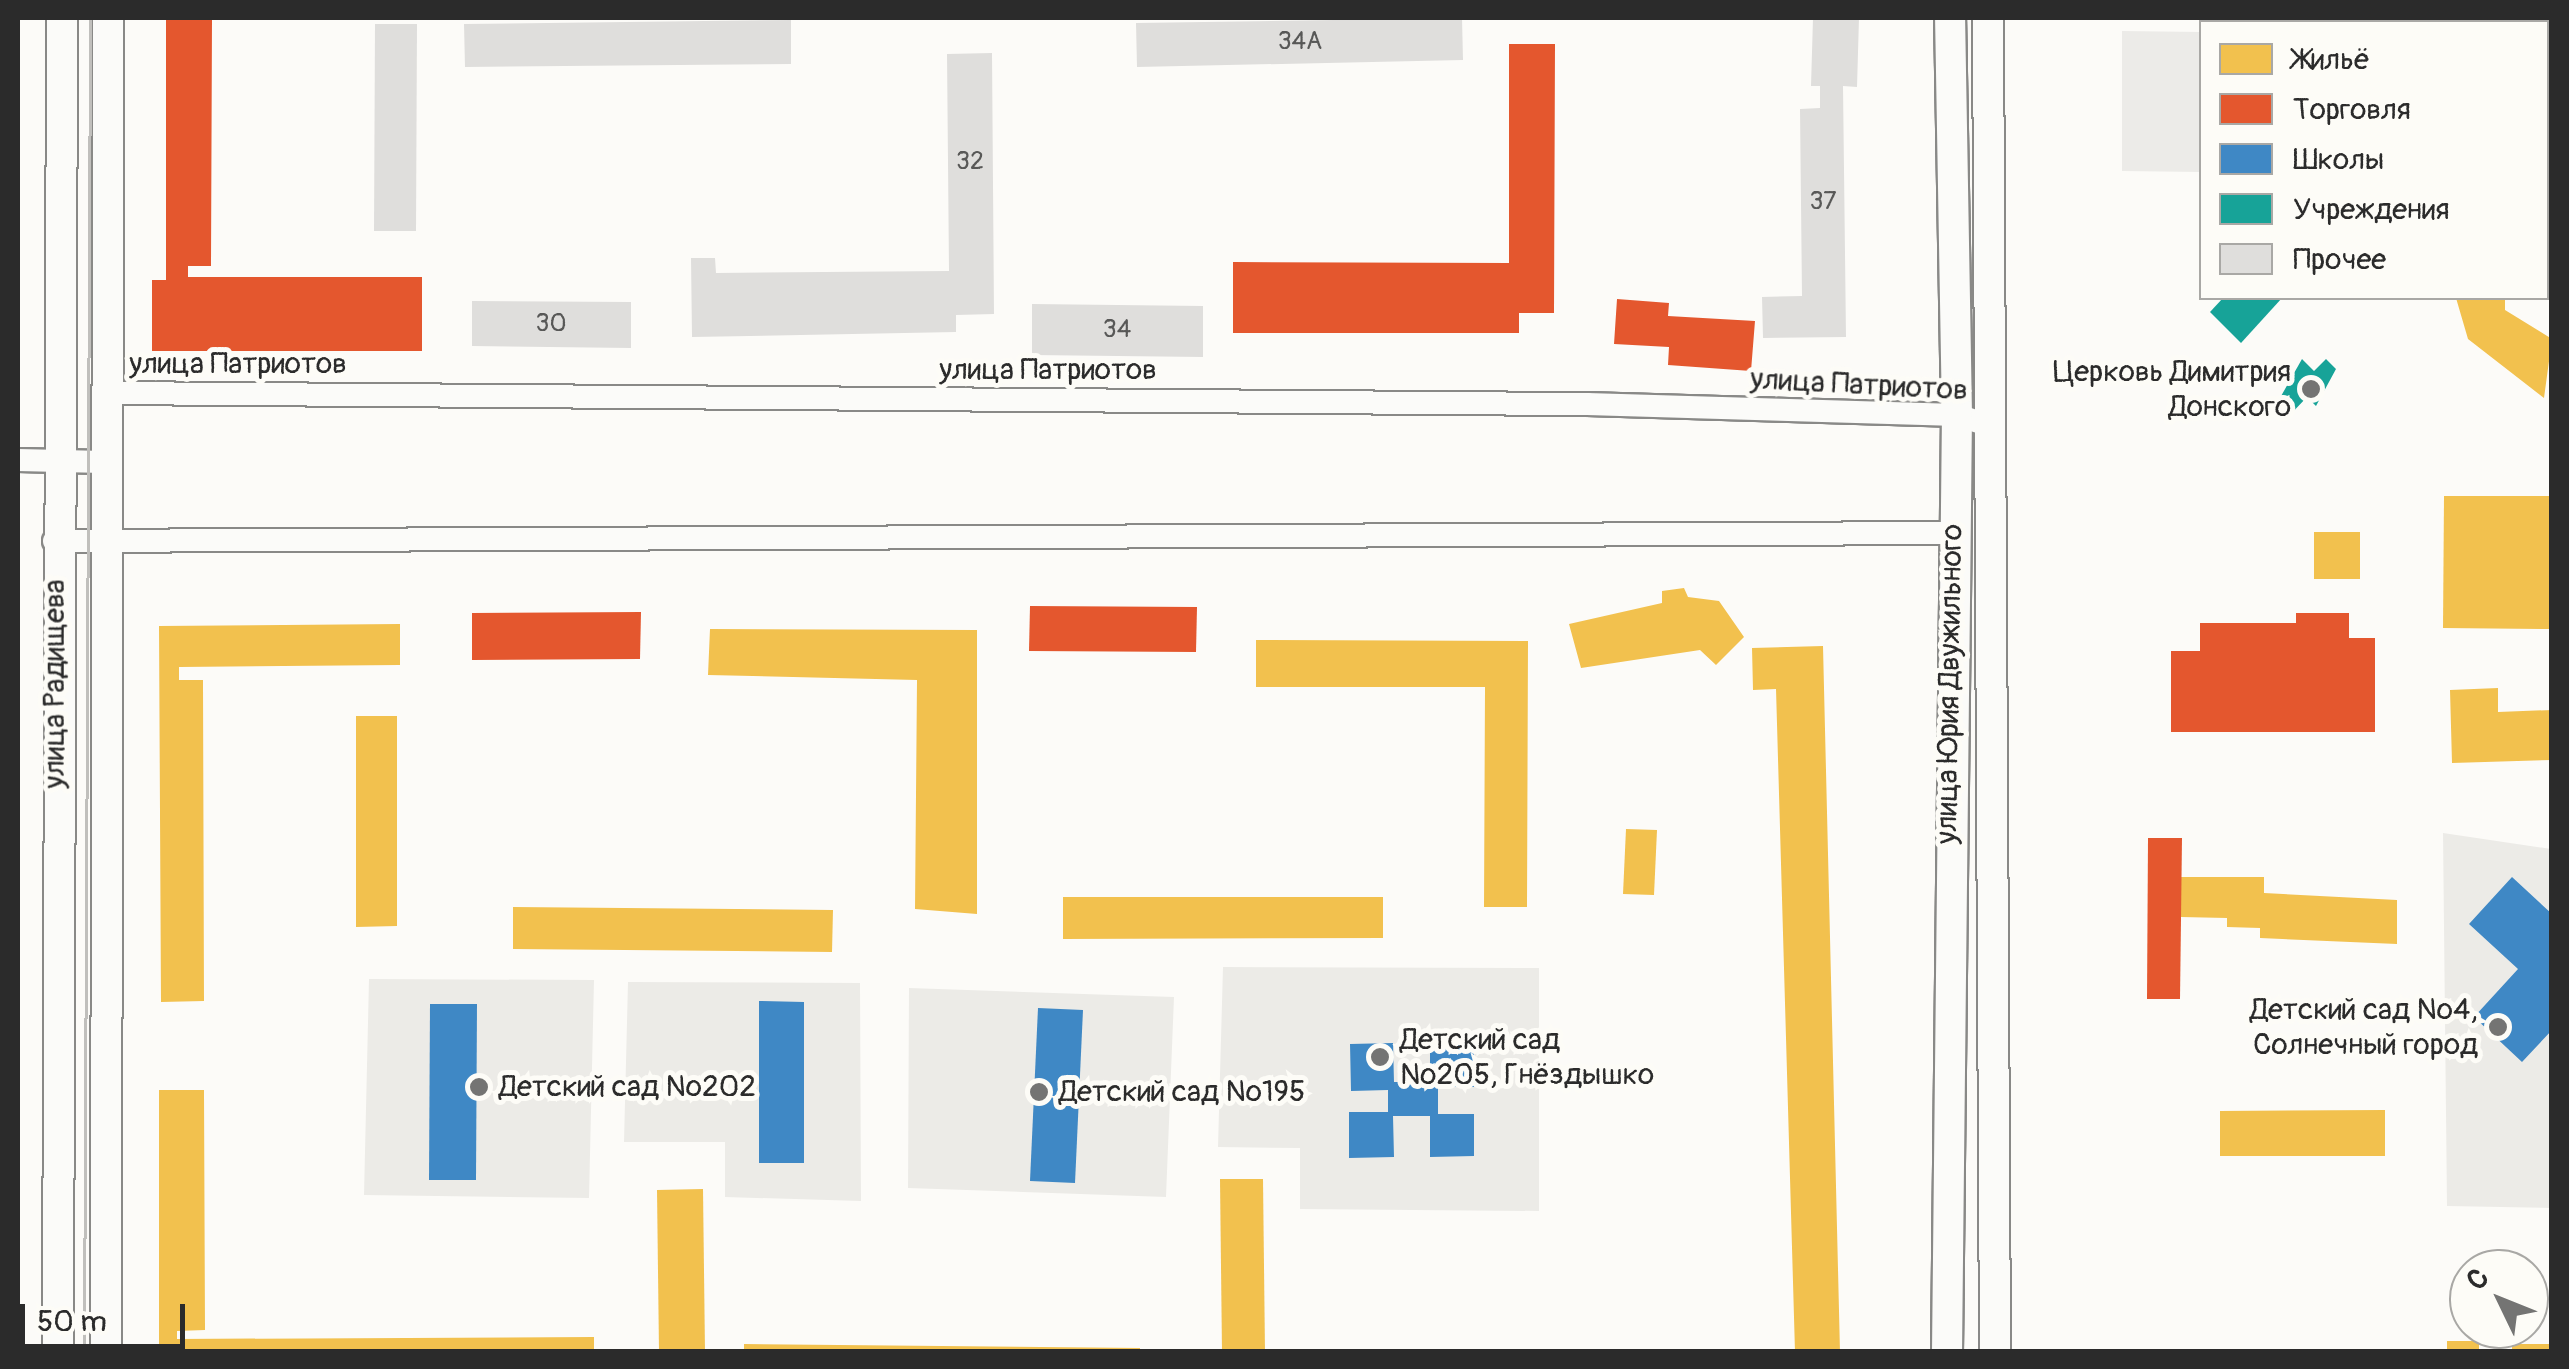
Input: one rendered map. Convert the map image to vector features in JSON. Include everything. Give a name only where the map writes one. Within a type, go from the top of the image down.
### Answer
[{"type":"street","name":"улица Радищева","points":[[58,1352],[54,459],[62,18]]},
{"type":"street","name":"улица Радищева","points":[[106,1352],[104,462],[108,18]]},
{"type":"street","name":"улица Юрия Двужильного","points":[[1946,1352],[1952,533],[1957,415],[1950,18]]},
{"type":"street","name":"улица Юрия Двужильного","points":[[1988,18],[1995,1352]]},
{"type":"street","name":"улица Патриотов","points":[[106,392],[1957,415],[1988,425]]},
{"type":"street","points":[[18,460],[104,462]]},
{"type":"street","points":[[54,541],[1952,533]]},
{"type":"street","points":[[1947,1101],[1991,1103]]},
{"type":"shaded area","points":[[2122,31],[2199,32],[2199,172],[2122,171]]},
{"type":"shaded area","name":"Детский сад №4, Солнечный город","points":[[2443,833],[2551,849],[2551,1208],[2447,1206]]},
{"type":"shaded area","name":"Детский сад №205, Гнёздышко","points":[[1223,967],[1539,968],[1539,1211],[1300,1209],[1300,1148],[1218,1147]]},
{"type":"shaded area","name":"Детский сад №202","points":[[369,979],[594,980],[589,1198],[364,1195]]},
{"type":"shaded area","points":[[628,982],[860,983],[861,1201],[725,1197],[725,1142],[624,1142]]},
{"type":"shaded area","name":"Детский сад №195","points":[[909,988],[1174,997],[1166,1197],[908,1188]]},
{"type":"building: Жильё","points":[[2457,300],[2505,300],[2505,310],[2552,339],[2544,398],[2468,339]]},
{"type":"building: Жильё","points":[[2444,496],[2552,496],[2552,629],[2443,628]]},
{"type":"building: Жильё","points":[[2314,532],[2360,532],[2360,579],[2314,579]]},
{"type":"building: Жильё","points":[[1684,588],[1688,597],[1719,601],[1744,637],[1716,665],[1700,650],[1581,668],[1569,624],[1662,603],[1662,591]]},
{"type":"building: Жильё","points":[[400,624],[400,665],[179,667],[179,680],[203,680],[204,1001],[161,1002],[159,626]]},
{"type":"building: Жильё","points":[[710,629],[977,630],[977,914],[915,909],[917,680],[708,675]]},
{"type":"building: Жильё","points":[[1256,640],[1528,641],[1527,907],[1484,907],[1485,687],[1256,687]]},
{"type":"building: Жильё","points":[[1823,646],[1840,1352],[1795,1352],[1776,689],[1753,690],[1752,648]]},
{"type":"building: Жильё","points":[[2498,688],[2498,712],[2552,710],[2552,760],[2452,763],[2450,690]]},
{"type":"building: Жильё","points":[[356,716],[397,716],[397,926],[356,927]]},
{"type":"building: Жильё","points":[[1626,829],[1657,830],[1654,895],[1623,894]]},
{"type":"building: Жильё","points":[[2181,877],[2264,877],[2264,893],[2397,900],[2397,944],[2260,938],[2260,928],[2227,927],[2227,918],[2181,917]]},
{"type":"building: Жильё","points":[[1063,897],[1383,897],[1383,938],[1063,939]]},
{"type":"building: Жильё","points":[[513,907],[833,910],[832,952],[513,949]]},
{"type":"building: Жильё","points":[[159,1090],[204,1090],[205,1330],[177,1331],[177,1339],[594,1337],[594,1352],[159,1352]]},
{"type":"building: Жильё","points":[[2385,1110],[2385,1156],[2220,1156],[2220,1111]]},
{"type":"building: Жильё","points":[[1220,1179],[1263,1179],[1265,1352],[1222,1352]]},
{"type":"building: Жильё","points":[[703,1189],[705,1352],[659,1352],[657,1190]]},
{"type":"building: Жильё","points":[[2447,1341],[2449,1349],[2479,1349],[2479,1352],[2447,1352]]},
{"type":"building: Жильё","points":[[744,1344],[1140,1348],[1140,1352],[744,1352]]},
{"type":"building: Жильё","points":[[2552,1344],[2552,1352],[2512,1352],[2549,1349]]},
{"type":"building: Торговля","points":[[166,18],[212,18],[211,266],[188,266],[188,277],[422,277],[422,351],[152,351],[152,280],[166,280]]},
{"type":"building: Торговля","points":[[1509,44],[1555,44],[1554,313],[1519,313],[1519,333],[1233,333],[1233,262],[1509,263]]},
{"type":"building: Торговля","points":[[1617,299],[1669,303],[1668,316],[1755,321],[1751,371],[1668,365],[1669,347],[1614,344]]},
{"type":"building: Торговля","points":[[1030,606],[1197,607],[1196,652],[1029,651]]},
{"type":"building: Торговля","points":[[641,612],[640,659],[472,660],[472,613]]},
{"type":"building: Торговля","points":[[2296,613],[2349,613],[2349,638],[2375,638],[2375,732],[2171,732],[2171,651],[2200,651],[2200,623],[2296,623]]},
{"type":"building: Торговля","points":[[2148,838],[2182,838],[2180,999],[2147,999]]},
{"type":"building: Школы","points":[[2512,877],[2552,914],[2552,1030],[2522,1062],[2474,1017],[2518,969],[2469,924]]},
{"type":"building: Школы","points":[[759,1001],[804,1002],[804,1163],[759,1163]]},
{"type":"building: Школы","points":[[430,1004],[477,1004],[476,1180],[429,1180]]},
{"type":"building: Школы","points":[[1038,1008],[1083,1010],[1075,1183],[1030,1181]]},
{"type":"building: Школы","points":[[1393,1043],[1394,1082],[1430,1082],[1430,1044],[1474,1043],[1474,1087],[1438,1087],[1438,1114],[1474,1114],[1474,1156],[1430,1157],[1430,1116],[1393,1116],[1394,1157],[1349,1158],[1349,1112],[1388,1112],[1388,1090],[1351,1091],[1350,1044]]},
{"type":"building: Учреждения","points":[[2221,300],[2280,300],[2241,343],[2210,312]]},
{"type":"building: Учреждения","name":"Церковь Димитрия Донского","points":[[2302,359],[2314,371],[2326,359],[2336,369],[2316,406],[2307,397],[2288,417],[2276,405]]},
{"type":"building: Прочее","points":[[1462,18],[1463,60],[1137,67],[1136,23]]},
{"type":"building: Прочее","points":[[1813,18],[1859,18],[1857,87],[1843,86],[1846,337],[1763,338],[1762,297],[1802,296],[1800,109],[1820,108],[1820,86],[1811,86]]},
{"type":"building: Прочее","points":[[791,20],[791,64],[465,67],[464,24]]},
{"type":"building: Прочее","points":[[375,24],[417,24],[416,231],[374,231]]},
{"type":"building: Прочее","points":[[992,53],[994,314],[956,315],[956,332],[692,337],[691,258],[715,258],[716,273],[949,271],[947,54]]},
{"type":"building: Прочее","points":[[472,301],[631,302],[631,348],[472,346]]},
{"type":"building: Прочее","points":[[1032,304],[1203,306],[1203,357],[1032,355]]},
{"type":"tram line","points":[[84,1352],[90,18]]},
{"type":"place","name":"Церковь Димитрия Донского","points":[[2311,389]]},
{"type":"place","name":"Детский сад №4, Солнечный город","points":[[2498,1027]]},
{"type":"place","name":"Детский сад №205, Гнёздышко","points":[[1380,1057]]},
{"type":"place","name":"Детский сад №202","points":[[479,1087]]},
{"type":"place","name":"Детский сад №195","points":[[1039,1092]]}]
